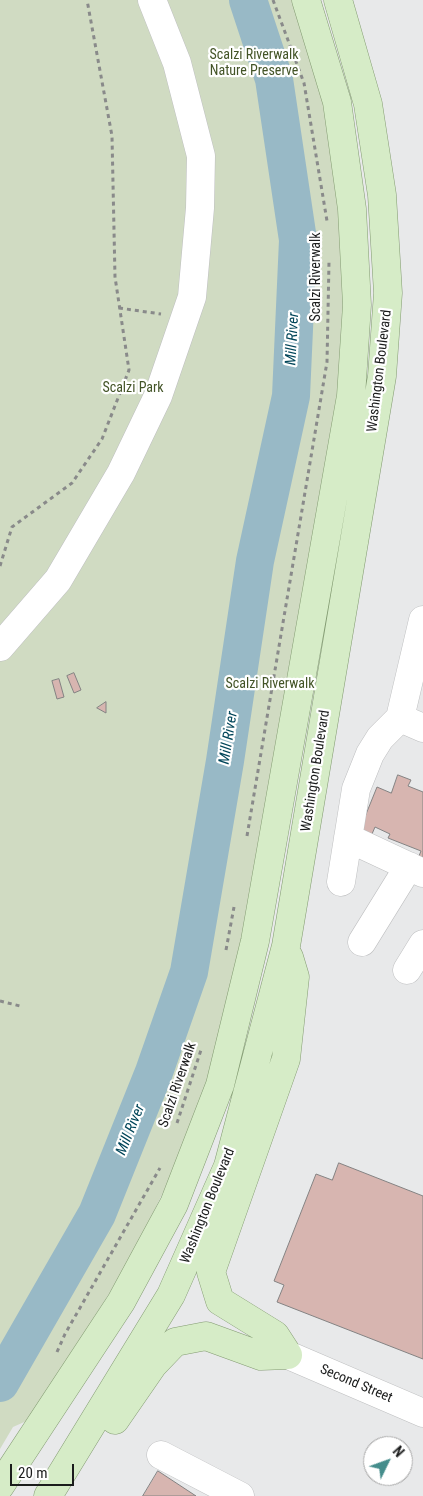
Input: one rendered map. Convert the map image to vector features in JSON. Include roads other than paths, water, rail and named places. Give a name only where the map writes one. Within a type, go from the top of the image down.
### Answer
[{"type":"main road","name":"Washington Boulevard","points":[[0,1486],[121,1302],[174,1204],[220,1085],[255,941],[350,396],[358,305],[352,208],[337,102],[306,0]]},
{"type":"main road","name":"Washington Boulevard","points":[[51,1491],[171,1295],[228,1166],[286,946],[381,385],[388,293],[382,195],[368,104],[338,0]]},
{"type":"main road","points":[[286,946],[295,977],[286,1059],[211,1272],[220,1301],[275,1335],[288,1355]]},
{"type":"main road","points":[[51,1491],[88,1460],[153,1365],[175,1342],[206,1336],[261,1356],[288,1355]]},
{"type":"street","points":[[0,648],[58,580],[121,473],[158,396],[192,297],[200,208],[201,156],[177,63],[152,0]]},
{"type":"street","points":[[341,882],[356,789],[370,754],[380,738],[411,723],[423,620]]},
{"type":"street","points":[[348,838],[416,870],[362,942]]},
{"type":"street","points":[[407,970],[423,944]]},
{"type":"street","name":"Second Street","points":[[288,1355],[423,1414]]},
{"type":"street","points":[[161,1454],[240,1496]]},
{"type":"waterway","name":"Mill River","points":[[0,1383],[97,1214],[154,1072],[189,972],[225,761],[255,561],[291,396],[298,240],[274,79],[248,0]]},
{"type":"park label","name":"Scalzi Riverwalk Nature Preserve","points":[[254,64]]},
{"type":"park label","name":"Scalzi Park","points":[[133,388]]},
{"type":"park label","name":"Scalzi Riverwalk","points":[[270,684]]}]
